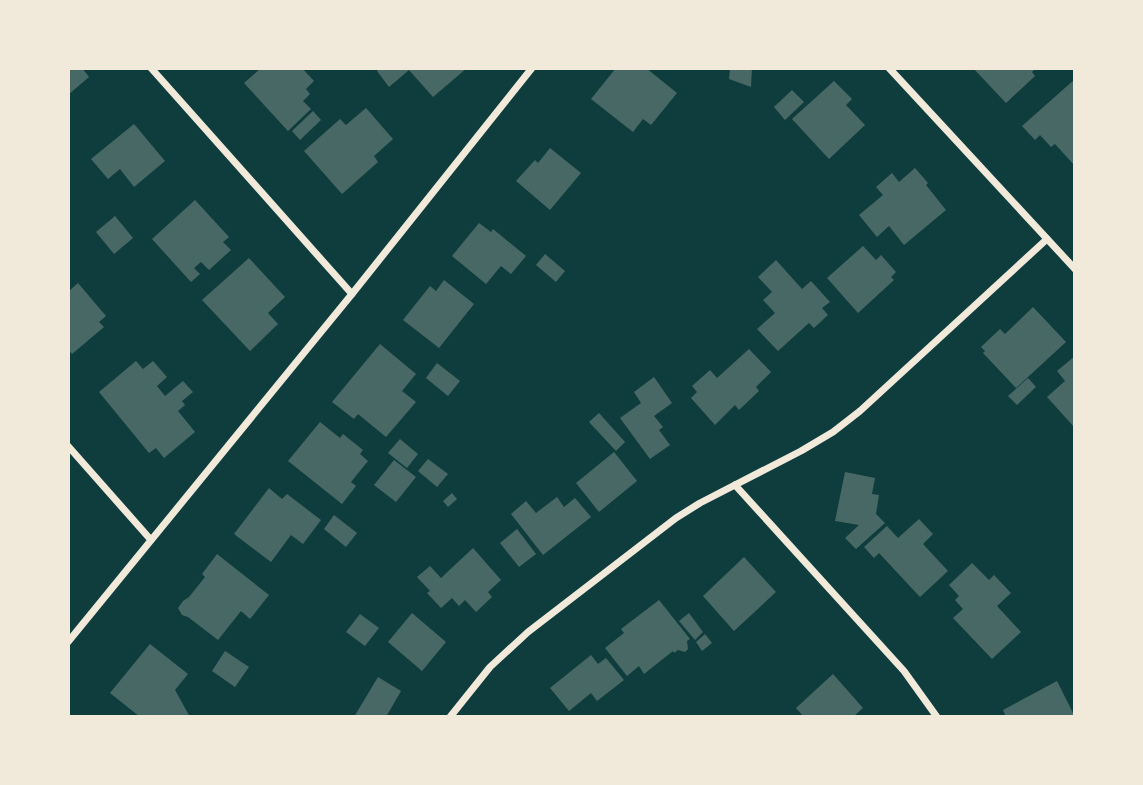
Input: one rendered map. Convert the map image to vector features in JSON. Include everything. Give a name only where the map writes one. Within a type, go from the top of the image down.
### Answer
[{"type":"street","points":[[151,68],[352,295]]},
{"type":"street","points":[[68,642],[352,295],[532,68]]},
{"type":"street","points":[[890,68],[1075,269]]},
{"type":"street","points":[[450,717],[490,667],[528,632],[676,518],[833,432],[860,411],[1047,239]]},
{"type":"street","points":[[68,446],[151,540]]},
{"type":"street","points":[[735,485],[904,671],[937,717]]},
{"type":"building","points":[[68,68],[82,68],[89,77],[68,95]]},
{"type":"building","points":[[261,68],[302,68],[314,81],[306,89],[310,94],[303,101],[311,109],[288,131],[244,83]]},
{"type":"building","points":[[381,68],[467,68],[433,97],[409,70],[389,87],[377,71]]},
{"type":"building","points":[[616,68],[646,68],[677,93],[651,125],[643,119],[633,132],[591,99]]},
{"type":"building","points":[[730,68],[752,68],[751,87],[729,79]]},
{"type":"building","points":[[973,68],[1036,68],[1032,72],[1035,76],[1006,103]]},
{"type":"building","points":[[1075,79],[1075,166],[1055,144],[1051,147],[1040,135],[1035,140],[1022,126]]},
{"type":"building","points":[[834,81],[852,99],[846,105],[865,125],[829,159],[792,119]]},
{"type":"building","points":[[792,90],[804,102],[785,120],[774,107]]},
{"type":"building","points":[[366,108],[393,139],[374,156],[378,162],[342,194],[304,151],[340,119],[346,125]]},
{"type":"building","points":[[313,111],[321,120],[300,140],[292,131]]},
{"type":"building","points":[[134,124],[165,161],[134,187],[120,169],[108,179],[91,159]]},
{"type":"building","points":[[550,148],[581,173],[550,210],[516,181],[535,160],[538,163]]},
{"type":"building","points":[[915,168],[946,210],[904,245],[889,226],[877,237],[859,215],[883,195],[876,187],[892,173],[899,182]]},
{"type":"building","points":[[195,200],[229,237],[223,242],[231,250],[209,270],[201,262],[194,268],[200,274],[191,282],[152,239]]},
{"type":"building","points":[[115,216],[133,238],[114,254],[96,232]]},
{"type":"building","points":[[479,223],[491,232],[493,229],[526,256],[511,274],[501,266],[486,284],[452,256]]},
{"type":"building","points":[[863,246],[876,260],[881,255],[896,272],[891,277],[894,280],[858,313],[827,278]]},
{"type":"building","points":[[545,254],[565,271],[556,282],[536,265]]},
{"type":"building","points":[[249,258],[285,297],[268,313],[278,324],[250,351],[202,300]]},
{"type":"building","points":[[776,260],[802,289],[811,281],[830,302],[822,308],[828,315],[814,328],[809,323],[778,351],[757,329],[775,313],[763,300],[772,292],[758,277]]},
{"type":"building","points":[[444,280],[474,304],[439,348],[403,320],[430,286],[436,291]]},
{"type":"building","points":[[78,283],[106,316],[99,322],[104,327],[72,354],[68,349],[68,292]]},
{"type":"building","points":[[1033,307],[1066,342],[1016,388],[983,353],[985,351],[981,347],[1000,329],[1005,334]]},
{"type":"building","points":[[380,344],[416,374],[402,391],[416,402],[386,437],[358,414],[354,419],[332,402]]},
{"type":"building","points":[[749,349],[771,372],[756,387],[759,391],[739,410],[735,405],[715,425],[691,398],[697,392],[692,386],[710,370],[717,378]]},
{"type":"building","points":[[1075,356],[1075,428],[1047,397],[1065,381],[1057,371]]},
{"type":"building","points":[[136,361],[143,369],[153,361],[167,377],[157,386],[165,396],[183,381],[193,392],[182,401],[185,405],[178,411],[195,432],[164,458],[156,448],[149,453],[99,392]]},
{"type":"building","points":[[437,363],[460,381],[448,396],[426,378]]},
{"type":"building","points":[[654,377],[672,403],[654,416],[663,427],[659,430],[670,445],[650,459],[620,418],[641,403],[634,392]]},
{"type":"building","points":[[1028,378],[1036,387],[1017,405],[1008,396]]},
{"type":"building","points":[[599,413],[625,442],[616,451],[589,422]]},
{"type":"building","points":[[320,422],[340,438],[343,434],[363,450],[360,454],[368,461],[351,482],[356,486],[342,504],[288,461]]},
{"type":"building","points":[[400,439],[418,454],[407,468],[388,453]]},
{"type":"building","points":[[614,452],[637,481],[599,512],[576,483]]},
{"type":"building","points":[[428,459],[448,474],[437,487],[418,471]]},
{"type":"building","points":[[394,460],[416,477],[396,502],[374,485]]},
{"type":"building","points":[[845,472],[875,478],[872,494],[879,495],[876,514],[885,523],[856,549],[845,538],[859,525],[835,521]]},
{"type":"building","points":[[269,488],[282,499],[287,494],[321,520],[303,544],[291,535],[271,562],[234,534]]},
{"type":"building","points":[[452,493],[457,499],[448,507],[443,501]]},
{"type":"building","points":[[557,497],[564,507],[575,498],[591,517],[543,555],[511,514],[526,501],[536,513]]},
{"type":"building","points":[[334,515],[357,533],[346,547],[324,529]]},
{"type":"building","points":[[919,519],[933,534],[923,544],[948,571],[920,597],[879,553],[874,558],[864,547],[887,526],[898,538]]},
{"type":"building","points":[[517,529],[536,554],[519,567],[500,543]]},
{"type":"building","points":[[473,548],[501,580],[488,592],[492,597],[476,612],[465,600],[459,606],[452,598],[441,608],[417,577],[430,566],[441,578]]},
{"type":"building","points":[[217,554],[269,595],[250,619],[241,611],[218,640],[182,615],[178,608],[205,577],[202,574]]},
{"type":"building","points":[[744,557],[776,592],[734,631],[703,596]]},
{"type":"building","points":[[972,563],[989,580],[994,575],[1011,593],[997,606],[1021,632],[992,659],[953,618],[963,609],[955,600],[959,596],[949,585]]},
{"type":"building","points":[[659,600],[690,639],[687,641],[688,649],[685,652],[673,651],[644,674],[639,666],[627,676],[605,648],[624,633],[621,629]]},
{"type":"building","points":[[412,613],[446,642],[422,671],[388,642]]},
{"type":"building","points":[[689,613],[703,632],[695,640],[679,621]]},
{"type":"building","points":[[360,614],[379,628],[365,646],[346,632]]},
{"type":"building","points":[[705,634],[712,643],[702,651],[696,642]]},
{"type":"building","points":[[150,644],[188,674],[175,690],[190,717],[140,717],[110,693]]},
{"type":"building","points":[[225,651],[249,667],[235,687],[212,671]]},
{"type":"building","points":[[591,655],[598,664],[606,658],[624,680],[597,701],[591,693],[569,711],[550,688]]},
{"type":"building","points":[[833,674],[863,708],[853,717],[804,717],[796,708]]},
{"type":"building","points":[[378,677],[401,691],[386,717],[354,717]]},
{"type":"building","points":[[1057,681],[1075,717],[1006,717],[1003,710]]}]
